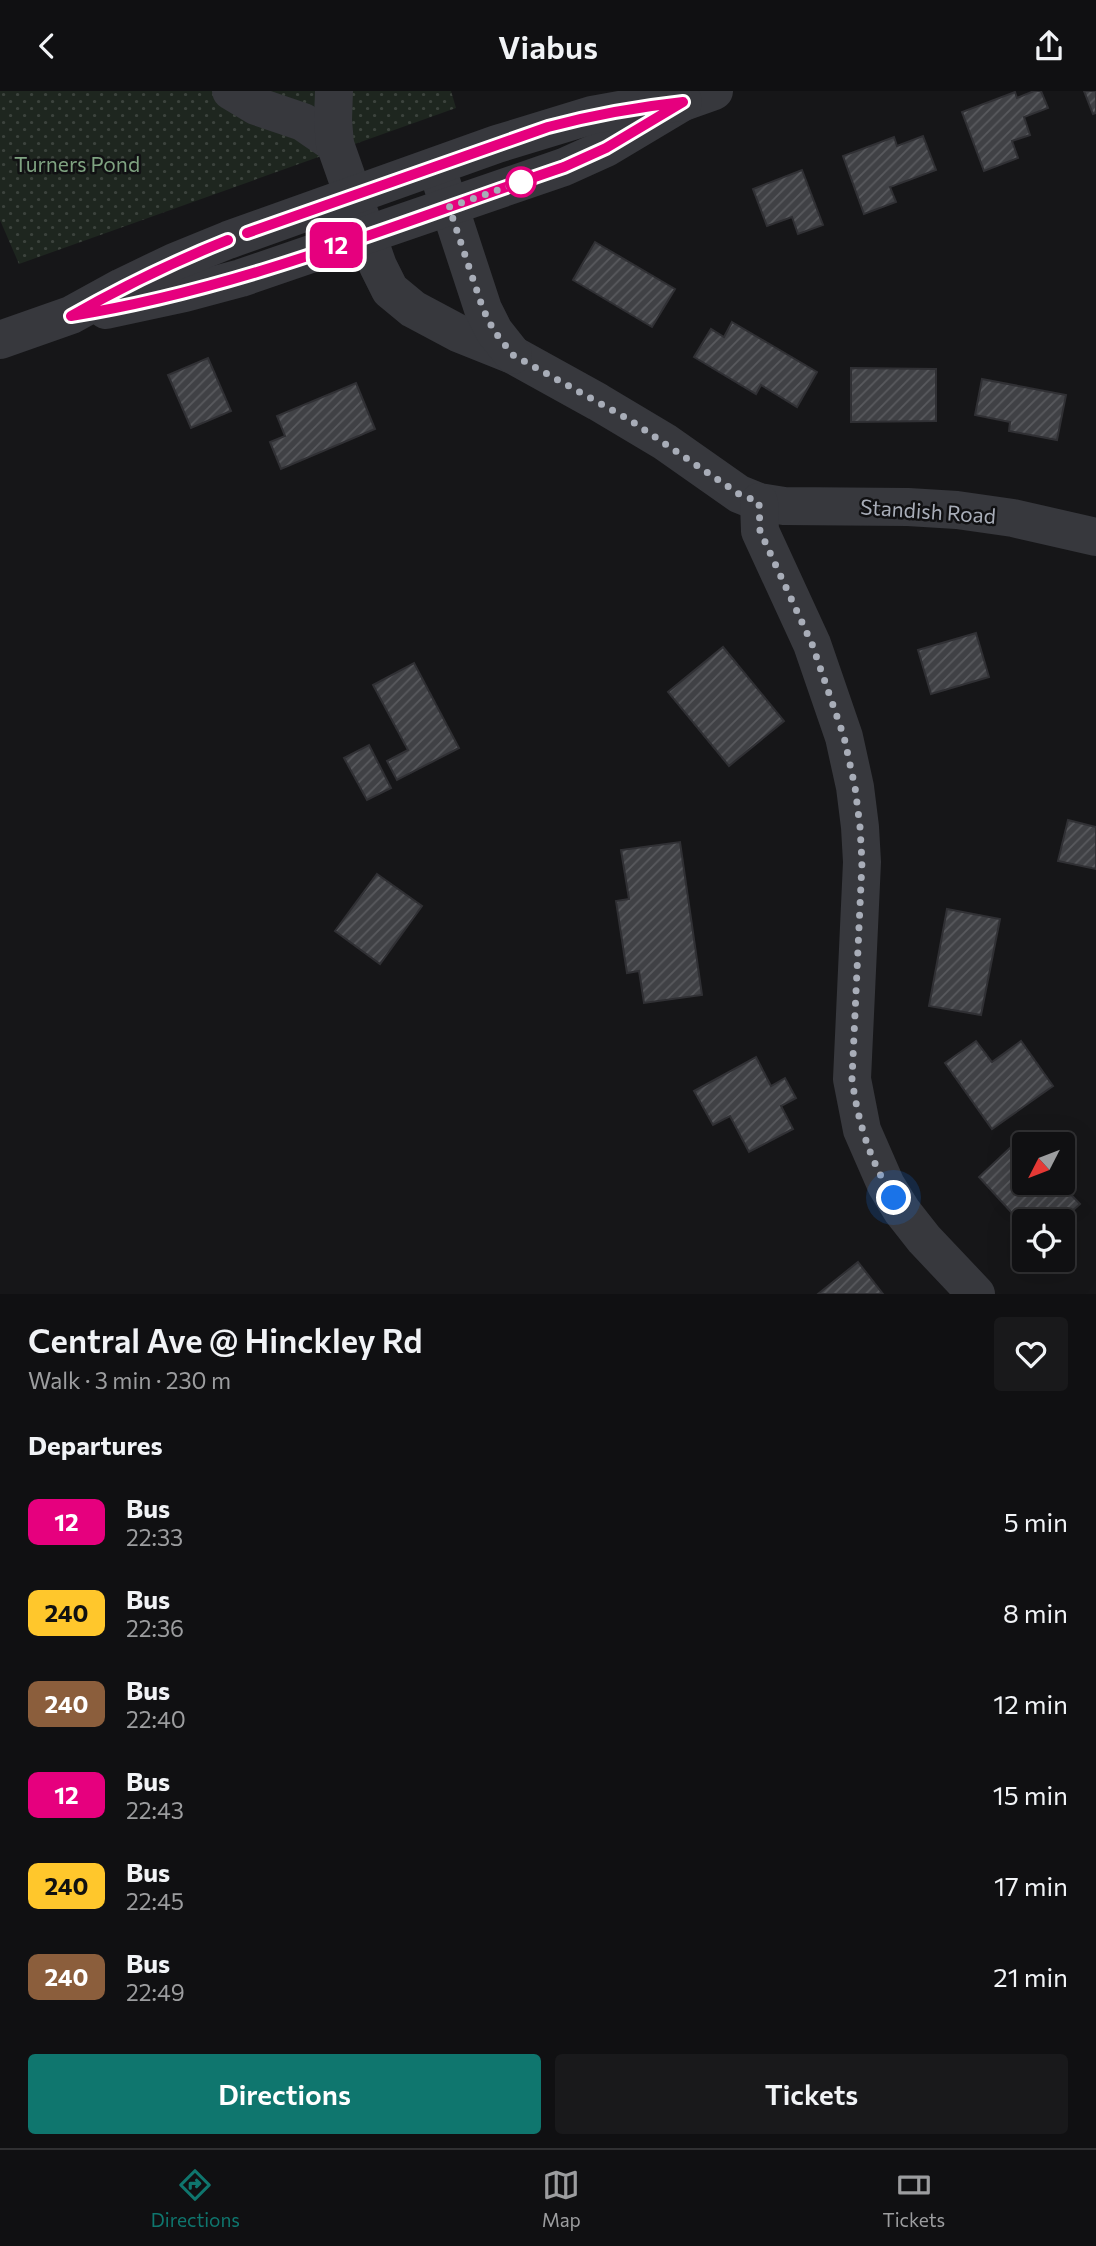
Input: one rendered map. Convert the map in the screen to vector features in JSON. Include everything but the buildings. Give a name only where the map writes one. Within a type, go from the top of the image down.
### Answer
[{"type":"street","points":[[232,91],[256,106],[303,122],[335,144]]},
{"type":"street","points":[[334,91],[335,144],[385,282],[404,303],[458,333],[513,355],[630,420],[739,494],[759,502],[760,531],[812,644],[844,737],[855,787],[862,862],[852,1079],[862,1130],[886,1185],[902,1211],[924,1239],[976,1294]]},
{"type":"street","points":[[71,316],[174,261],[535,131],[592,115],[698,96]]},
{"type":"street","points":[[0,340],[71,316],[129,307],[241,278],[564,167],[595,153],[698,96]]},
{"type":"street","points":[[436,166],[483,309],[494,331],[513,355]]},
{"type":"street","name":"Standish Road","points":[[759,502],[784,506],[859,505],[957,510],[1096,537]]},
{"type":"green space","name":"Turners Pond","points":[[0,91],[451,91],[456,108],[19,264],[0,220]]},
{"type":"bus line","name":"12","points":[[228,240],[174,261],[71,316],[129,307],[241,278],[564,167],[606,148],[683,102],[592,115],[548,127],[247,233]]},
{"type":"route","points":[[521,182],[449,207],[483,309],[494,331],[513,355],[630,420],[739,494],[759,502],[760,531],[793,600],[828,686],[844,737],[860,827],[862,862],[852,1079],[862,1130],[894,1198]]}]
